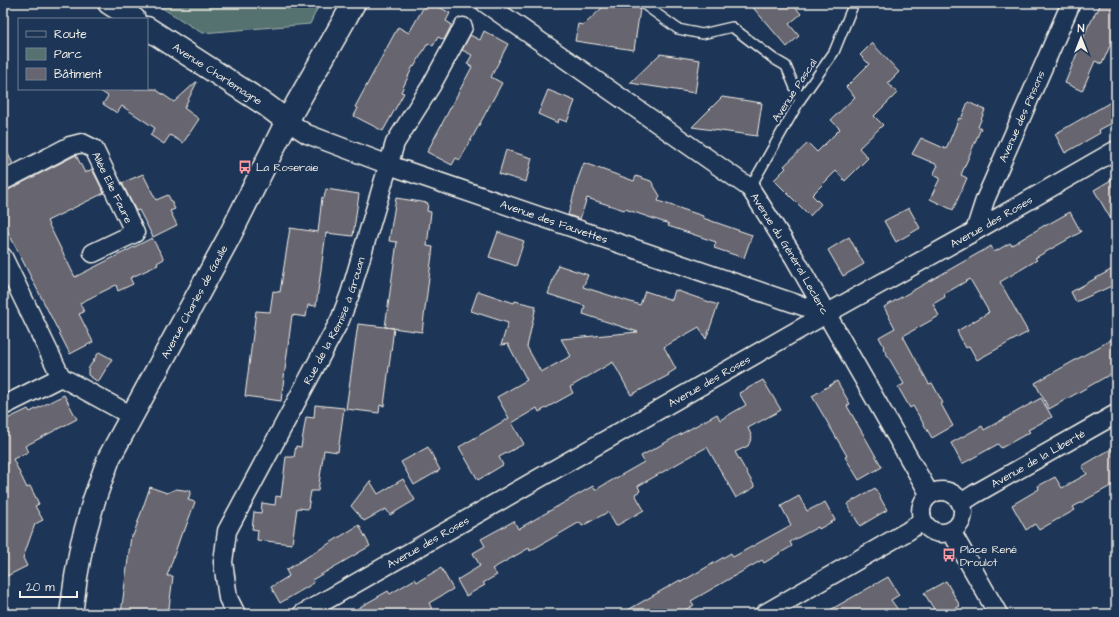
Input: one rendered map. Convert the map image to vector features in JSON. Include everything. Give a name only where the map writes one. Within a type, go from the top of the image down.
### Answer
[{"type":"street","points":[[109,3],[132,18]]},
{"type":"street","name":"Avenue Charles de Gaulle","points":[[71,614],[82,543],[94,500],[109,458],[228,238],[287,121],[354,3]]},
{"type":"street","name":"Avenue du Général Leclerc","points":[[485,3],[750,188],[794,257],[930,495]]},
{"type":"street","name":"Avenue des Pinsons","points":[[975,231],[985,200],[1071,3]]},
{"type":"street","name":"Rue de la Remise à Grouan","points":[[236,614],[228,598],[223,562],[227,531],[340,320],[350,294],[395,143],[432,86],[463,27]]},
{"type":"street","name":"Avenue Charlemagne","points":[[148,29],[287,121]]},
{"type":"street","name":"Avenue des Fauvettes","points":[[287,121],[307,134],[389,166],[826,314]]},
{"type":"street","name":"Allée Elie Faure","points":[[3,181],[70,146],[82,143],[94,149],[135,233],[93,253]]},
{"type":"street","name":"Avenue des Roses","points":[[302,614],[1116,150]]},
{"type":"street","points":[[3,256],[61,377],[132,416]]},
{"type":"street","points":[[3,406],[61,377]]},
{"type":"street","name":"Avenue de la Liberté","points":[[961,503],[1116,414]]},
{"type":"street","points":[[943,491],[950,493],[961,503],[963,516],[961,522],[951,531],[938,533],[931,531],[922,521],[922,506],[930,495],[936,492],[943,491]]},
{"type":"street","points":[[764,614],[908,531],[922,521]]},
{"type":"street","points":[[951,531],[998,614]]},
{"type":"lane","points":[[642,3],[678,29],[702,34],[732,27],[774,59],[786,66],[800,100]]},
{"type":"lane","name":"Avenue Pascal","points":[[750,188],[800,100],[834,52],[854,3]]},
{"type":"green space","points":[[154,3],[320,3],[310,24],[202,33]]},
{"type":"building","points":[[426,3],[432,3],[450,13],[446,21],[451,24],[451,26],[444,40],[438,37],[433,46],[428,43],[414,67],[413,66],[401,92],[404,93],[383,131],[354,116],[358,108],[355,107],[398,27],[409,33]]},
{"type":"building","points":[[607,3],[636,3],[640,9],[634,50],[575,41],[578,24],[584,25]]},
{"type":"building","points":[[749,3],[792,3],[801,14],[789,24],[799,36],[787,47]]},
{"type":"building","points":[[1101,3],[1116,3],[1116,32],[1102,64],[1095,61],[1082,91],[1065,83],[1089,24]]},
{"type":"building","points":[[484,31],[508,44],[491,77],[502,83],[460,160],[456,158],[452,165],[427,152],[472,67],[467,64],[472,55],[462,50],[470,35],[480,40]]},
{"type":"building","points":[[872,43],[899,72],[888,83],[897,93],[874,116],[883,125],[859,148],[868,158],[845,181],[836,171],[812,195],[821,204],[810,216],[774,180],[786,168],[784,166],[808,143],[817,152],[840,129],[831,120],[855,97],[846,87],[869,64],[860,55]]},
{"type":"building","points":[[660,54],[700,60],[695,93],[630,83]]},
{"type":"building","points":[[197,82],[184,108],[199,119],[183,143],[170,135],[164,144],[150,135],[155,128],[122,106],[117,113],[103,104],[108,96],[99,90],[155,89],[174,102]]},
{"type":"building","points":[[548,90],[575,101],[567,122],[559,119],[558,123],[538,114]]},
{"type":"building","points":[[722,97],[762,103],[757,136],[692,127]]},
{"type":"building","points":[[1116,99],[1116,121],[1099,130],[1100,133],[1065,153],[1055,134]]},
{"type":"building","points":[[968,102],[985,110],[978,127],[981,128],[961,175],[967,178],[953,210],[930,199],[940,178],[933,175],[938,165],[912,154],[921,138],[946,149],[959,118],[961,119]]},
{"type":"building","points":[[3,144],[13,164],[3,169]]},
{"type":"building","points":[[506,150],[532,158],[526,182],[499,174]]},
{"type":"building","points":[[76,155],[85,173],[92,169],[104,193],[47,221],[75,277],[152,238],[164,259],[157,263],[158,265],[130,278],[133,284],[118,291],[116,285],[80,303],[84,312],[79,314],[93,342],[70,354],[3,222],[3,191],[8,190]]},
{"type":"building","points":[[584,163],[634,181],[636,176],[651,181],[660,196],[658,201],[703,216],[703,218],[752,235],[744,258],[714,248],[716,242],[668,226],[669,224],[587,198],[580,219],[568,215]]},
{"type":"building","points":[[143,174],[156,200],[168,195],[175,209],[170,211],[177,225],[153,237],[139,210],[136,211],[122,183]]},
{"type":"building","points":[[1116,177],[1116,228],[1094,190]]},
{"type":"building","points":[[326,189],[359,194],[353,236],[326,233],[316,306],[308,305],[306,317],[292,315],[281,401],[245,396],[256,311],[270,312],[273,291],[280,292],[290,228],[318,232],[322,197],[324,198]]},
{"type":"building","points":[[396,198],[428,203],[427,211],[431,212],[427,246],[433,247],[422,332],[385,327],[397,242],[389,241]]},
{"type":"building","points":[[909,208],[920,228],[896,242],[884,221]]},
{"type":"building","points":[[1070,212],[1081,232],[1035,258],[1037,260],[1000,282],[1028,332],[977,360],[969,346],[966,348],[957,331],[989,312],[970,279],[944,294],[945,297],[933,304],[939,316],[903,336],[929,384],[932,383],[953,426],[932,438],[913,406],[910,408],[898,387],[904,384],[883,348],[884,347],[879,337],[895,328],[884,307],[991,246],[994,252],[1010,243],[1012,245]]},
{"type":"building","points":[[498,232],[524,241],[516,266],[489,257]]},
{"type":"building","points":[[849,237],[864,264],[843,276],[828,250]]},
{"type":"building","points":[[558,265],[588,275],[583,287],[640,305],[645,291],[672,300],[675,290],[718,305],[706,339],[699,327],[664,347],[676,369],[668,374],[669,375],[631,395],[613,362],[570,387],[573,393],[539,412],[537,408],[512,423],[524,444],[499,457],[503,465],[478,480],[459,447],[509,418],[497,397],[527,380],[508,344],[501,345],[508,323],[471,311],[478,291],[514,303],[515,301],[536,306],[527,347],[541,372],[571,356],[561,339],[638,332],[583,314],[585,306],[548,294]]},
{"type":"building","points":[[1116,267],[1116,284],[1076,302],[1071,292]]},
{"type":"building","points":[[358,324],[394,328],[384,406],[380,405],[379,413],[346,409]]},
{"type":"building","points":[[1116,337],[1116,371],[1049,409],[1035,383]]},
{"type":"building","points":[[99,352],[112,359],[98,382],[88,375],[88,369]]},
{"type":"building","points":[[763,380],[781,410],[748,428],[752,437],[748,446],[735,452],[755,487],[736,498],[707,447],[638,486],[640,491],[635,494],[644,510],[616,526],[608,512],[582,526],[580,522],[530,551],[529,548],[492,569],[497,575],[483,583],[485,585],[466,596],[457,580],[480,566],[473,553],[485,546],[481,539],[514,521],[518,529],[593,486],[595,490],[644,462],[641,456],[717,414],[720,420],[746,405],[739,393]]},
{"type":"building","points":[[837,381],[850,404],[847,406],[882,467],[859,480],[845,457],[847,456],[812,396]]},
{"type":"building","points":[[64,395],[77,419],[25,446],[28,452],[13,459],[27,488],[30,486],[39,504],[35,506],[43,520],[35,524],[23,558],[27,566],[3,578],[3,421],[28,409],[30,412]]},
{"type":"building","points":[[1041,398],[1052,417],[1028,430],[1030,432],[1001,448],[998,444],[962,464],[951,443],[982,426],[984,430]]},
{"type":"building","points":[[315,405],[344,408],[338,452],[324,450],[318,491],[311,491],[308,509],[297,508],[292,544],[257,540],[258,530],[252,529],[254,512],[261,513],[262,503],[275,505],[276,496],[281,497],[286,457],[294,457],[296,446],[301,447],[306,417],[314,418]]},
{"type":"building","points":[[1116,446],[1116,483],[1073,507],[1075,510],[1039,530],[1035,524],[1026,530],[1012,505],[1039,489],[1038,486],[1055,477],[1062,488],[1087,474],[1082,466]]},
{"type":"building","points":[[428,447],[440,470],[414,485],[401,462]]},
{"type":"building","points":[[403,479],[415,500],[390,515],[386,509],[364,521],[351,506],[370,481],[378,494]]},
{"type":"building","points":[[150,487],[167,493],[176,489],[191,491],[188,500],[195,502],[184,532],[182,532],[167,576],[173,576],[169,608],[167,608],[166,614],[121,614],[131,536],[133,536]]},
{"type":"building","points":[[875,488],[887,510],[860,526],[847,504]]},
{"type":"building","points":[[799,496],[807,511],[825,502],[835,520],[790,542],[792,546],[764,563],[762,560],[691,601],[694,605],[678,614],[621,614],[731,553],[733,557],[791,525],[781,506]]},
{"type":"building","points":[[359,525],[370,546],[312,580],[314,583],[280,603],[271,587],[289,576],[286,570]]},
{"type":"building","points":[[441,568],[453,589],[429,603],[432,609],[424,614],[348,614],[388,591],[390,594],[415,579],[417,582]]},
{"type":"building","points":[[888,577],[899,595],[891,600],[901,614],[823,614]]},
{"type":"building","points":[[946,581],[960,606],[946,614],[937,614],[924,593]]},
{"type":"place","name":"La Roseraie","points":[[245,167]]},
{"type":"place","name":"Place René Droulot","points":[[949,555]]}]
